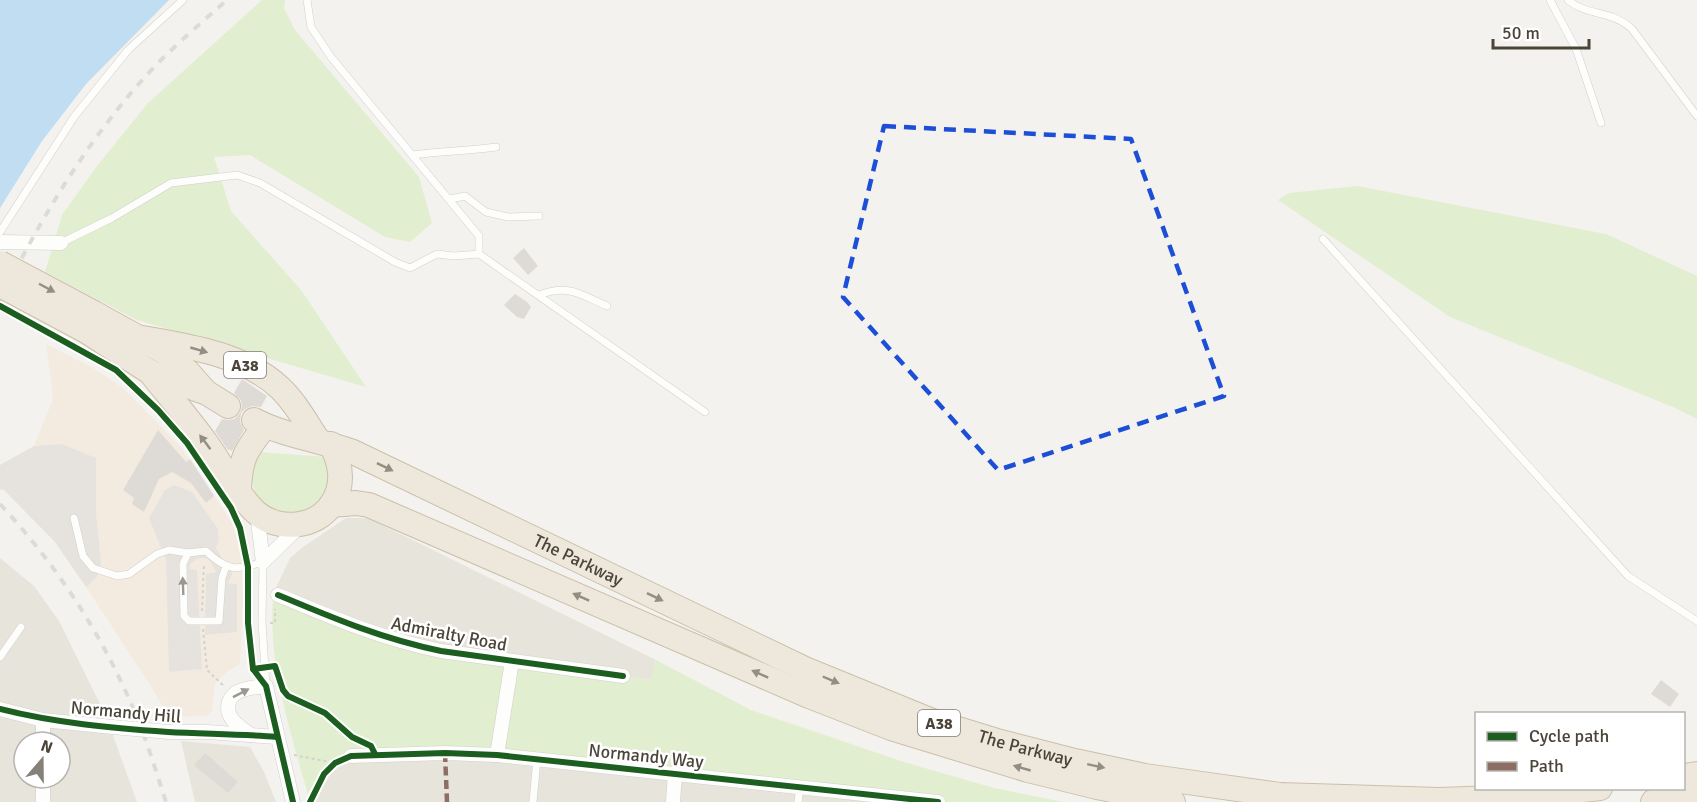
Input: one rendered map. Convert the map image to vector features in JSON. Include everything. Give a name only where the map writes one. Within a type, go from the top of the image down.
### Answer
[{"type":"highway","name":"A38","points":[[0,263],[90,322],[150,372],[239,490]]},
{"type":"highway","name":"A38","points":[[0,285],[90,322],[142,338],[188,346],[243,364],[279,387],[325,442]]},
{"type":"highway","name":"A38","points":[[142,338],[168,354],[207,393]]},
{"type":"highway","name":"A38","points":[[150,372],[207,393],[228,406]]},
{"type":"highway","points":[[260,423],[325,442],[338,457],[341,473],[339,487],[331,505],[313,520],[302,525],[286,526],[271,522],[257,513],[239,490],[240,467],[260,423]]},
{"type":"highway","name":"The Parkway","points":[[325,442],[353,452],[805,669],[935,722],[998,741],[1145,776],[1280,795],[1440,800],[1520,797],[1590,790]]},
{"type":"highway","name":"The Parkway","points":[[331,505],[356,503],[369,505],[810,696],[891,728],[1028,770],[1173,802]]},
{"type":"highway","points":[[1653,802],[1697,796]]},
{"type":"street","points":[[0,242],[61,243]]},
{"type":"street","points":[[257,513],[263,562]]},
{"type":"street","points":[[263,562],[302,525]]},
{"type":"street","name":"Admiralty Road","points":[[278,595],[303,611],[408,644],[441,651],[623,676]]},
{"type":"street","name":"Admiralty Road","points":[[497,755],[513,661]]},
{"type":"street","points":[[251,735],[235,722],[229,713],[229,704],[240,690],[266,686],[293,802]]},
{"type":"street","name":"Normandy Hill","points":[[0,709],[43,720],[169,732],[278,737]]},
{"type":"street","points":[[207,732],[229,713]]},
{"type":"street","points":[[43,720],[43,730]]},
{"type":"street","name":"Normandy Way","points":[[351,756],[445,753],[497,755],[895,800],[938,802]]},
{"type":"street","points":[[673,802],[675,774]]},
{"type":"lane","points":[[0,232],[74,117],[129,50],[183,0]]},
{"type":"lane","points":[[307,0],[311,27],[331,57],[479,236],[479,254]]},
{"type":"lane","points":[[1550,0],[1576,49],[1601,123]]},
{"type":"lane","points":[[1568,0],[1576,7],[1622,20],[1632,29],[1697,116]]},
{"type":"lane","points":[[413,154],[437,151],[461,152],[496,147]]},
{"type":"lane","points":[[61,243],[112,218],[171,183],[237,175],[260,183],[394,262],[410,268],[437,254],[454,256],[479,254],[705,412]]},
{"type":"lane","points":[[450,199],[465,196],[486,212],[508,217],[539,216]]},
{"type":"lane","points":[[1323,239],[1628,576],[1697,621]]},
{"type":"lane","points":[[538,295],[555,289],[572,291],[607,306]]},
{"type":"lane","points":[[74,518],[83,556],[93,568],[117,576],[129,574],[157,554],[169,550],[188,553],[206,552],[226,566],[243,569],[263,562],[262,623],[266,686]]},
{"type":"lane","points":[[188,553],[183,564],[184,616],[189,621],[219,621],[222,578],[226,566]]},
{"type":"lane","points":[[0,657],[21,627]]},
{"type":"lane","points":[[533,802],[537,759]]},
{"type":"lane","points":[[798,802],[800,788]]},
{"type":"path","points":[[275,615],[275,622]]},
{"type":"path","points":[[211,675],[234,695]]},
{"type":"path","points":[[281,753],[335,763]]},
{"type":"path","points":[[310,802],[324,774],[335,763],[351,756]]},
{"type":"highlighted area","points":[[884,126],[1131,139],[1224,396],[998,470],[843,297]]},
{"type":"shaded area","points":[[46,344],[93,368],[123,388],[179,445],[231,521],[241,550],[243,599],[240,664],[215,683],[212,711],[206,716],[169,717],[86,587],[97,577],[101,563],[96,512],[62,444],[34,446],[53,399]]},
{"type":"shaded area","points":[[62,444],[96,458],[96,512],[101,563],[97,577],[86,587],[55,542],[4,490],[0,489],[0,465],[34,446]]},
{"type":"shaded area","points":[[174,485],[192,492],[218,529],[219,540],[216,548],[223,560],[232,564],[232,575],[228,583],[237,584],[237,632],[205,635],[206,574],[216,572],[206,558],[194,561],[190,564],[190,569],[197,570],[202,669],[169,672],[166,560],[149,518],[165,490]]},
{"type":"shaded area","points":[[346,518],[368,518],[656,660],[652,680],[441,651],[274,592],[290,558]]},
{"type":"shaded area","points":[[0,558],[34,586],[59,621],[106,716],[137,802],[0,802]]},
{"type":"shaded area","points":[[181,741],[250,747],[264,772],[276,802],[195,802]]},
{"type":"shaded area","points":[[497,755],[938,802],[314,802],[327,776],[337,768],[359,759]]},
{"type":"green space","points":[[262,0],[285,0],[284,8],[295,30],[419,177],[432,223],[410,242],[385,237],[250,155],[214,157],[231,211],[301,290],[366,387],[137,320],[45,272],[62,215],[97,166],[148,103]]},
{"type":"green space","points":[[1357,186],[1606,234],[1697,276],[1697,419],[1673,407],[1450,317],[1278,200],[1289,193]]},
{"type":"green space","points":[[259,452],[327,457],[330,483],[322,501],[307,511],[289,513],[271,509],[258,497],[252,478]]},
{"type":"green space","points":[[274,592],[381,637],[512,661],[651,680],[656,660],[751,710],[904,762],[994,788],[1063,802],[938,802],[497,755],[359,759],[337,768],[327,776],[314,802],[310,802],[282,698],[277,670],[272,617]]},
{"type":"water","points":[[0,0],[169,0],[86,84],[42,141],[0,208]]},
{"type":"building","points":[[524,248],[538,266],[528,275],[513,258]]},
{"type":"building","points":[[515,294],[531,307],[524,319],[517,317],[504,305]]},
{"type":"building","points":[[242,379],[267,396],[261,407],[252,406],[241,413],[240,422],[244,430],[232,451],[227,449],[215,431],[222,419],[234,419],[240,413],[241,400],[234,393]]},
{"type":"building","points":[[158,430],[186,462],[190,459],[214,496],[206,503],[191,483],[172,472],[159,479],[144,512],[132,504],[134,498],[123,490]]},
{"type":"building","points":[[1661,680],[1679,694],[1670,707],[1651,694]]},
{"type":"building","points":[[205,753],[238,782],[228,793],[194,765]]},
{"type":"railway","points":[[0,301],[64,184],[102,129],[154,68],[227,0]]},
{"type":"railway","points":[[0,504],[54,569],[100,640],[137,717],[166,802]]},
{"type":"marked path","points":[[445,753],[447,802]]},
{"type":"cycle path","points":[[0,306],[116,370],[158,410],[187,443],[231,508],[240,528],[248,567],[248,623],[253,669],[266,686],[293,802]]},
{"type":"cycle path","points":[[278,595],[358,627],[419,646],[623,676]]},
{"type":"cycle path","points":[[253,669],[275,666],[283,690],[288,696],[325,713],[352,737],[371,746],[375,754]]},
{"type":"cycle path","points":[[0,709],[41,718],[104,727],[277,737]]},
{"type":"cycle path","points":[[310,802],[324,774],[335,763],[351,756],[445,753],[497,755],[938,802]]}]
